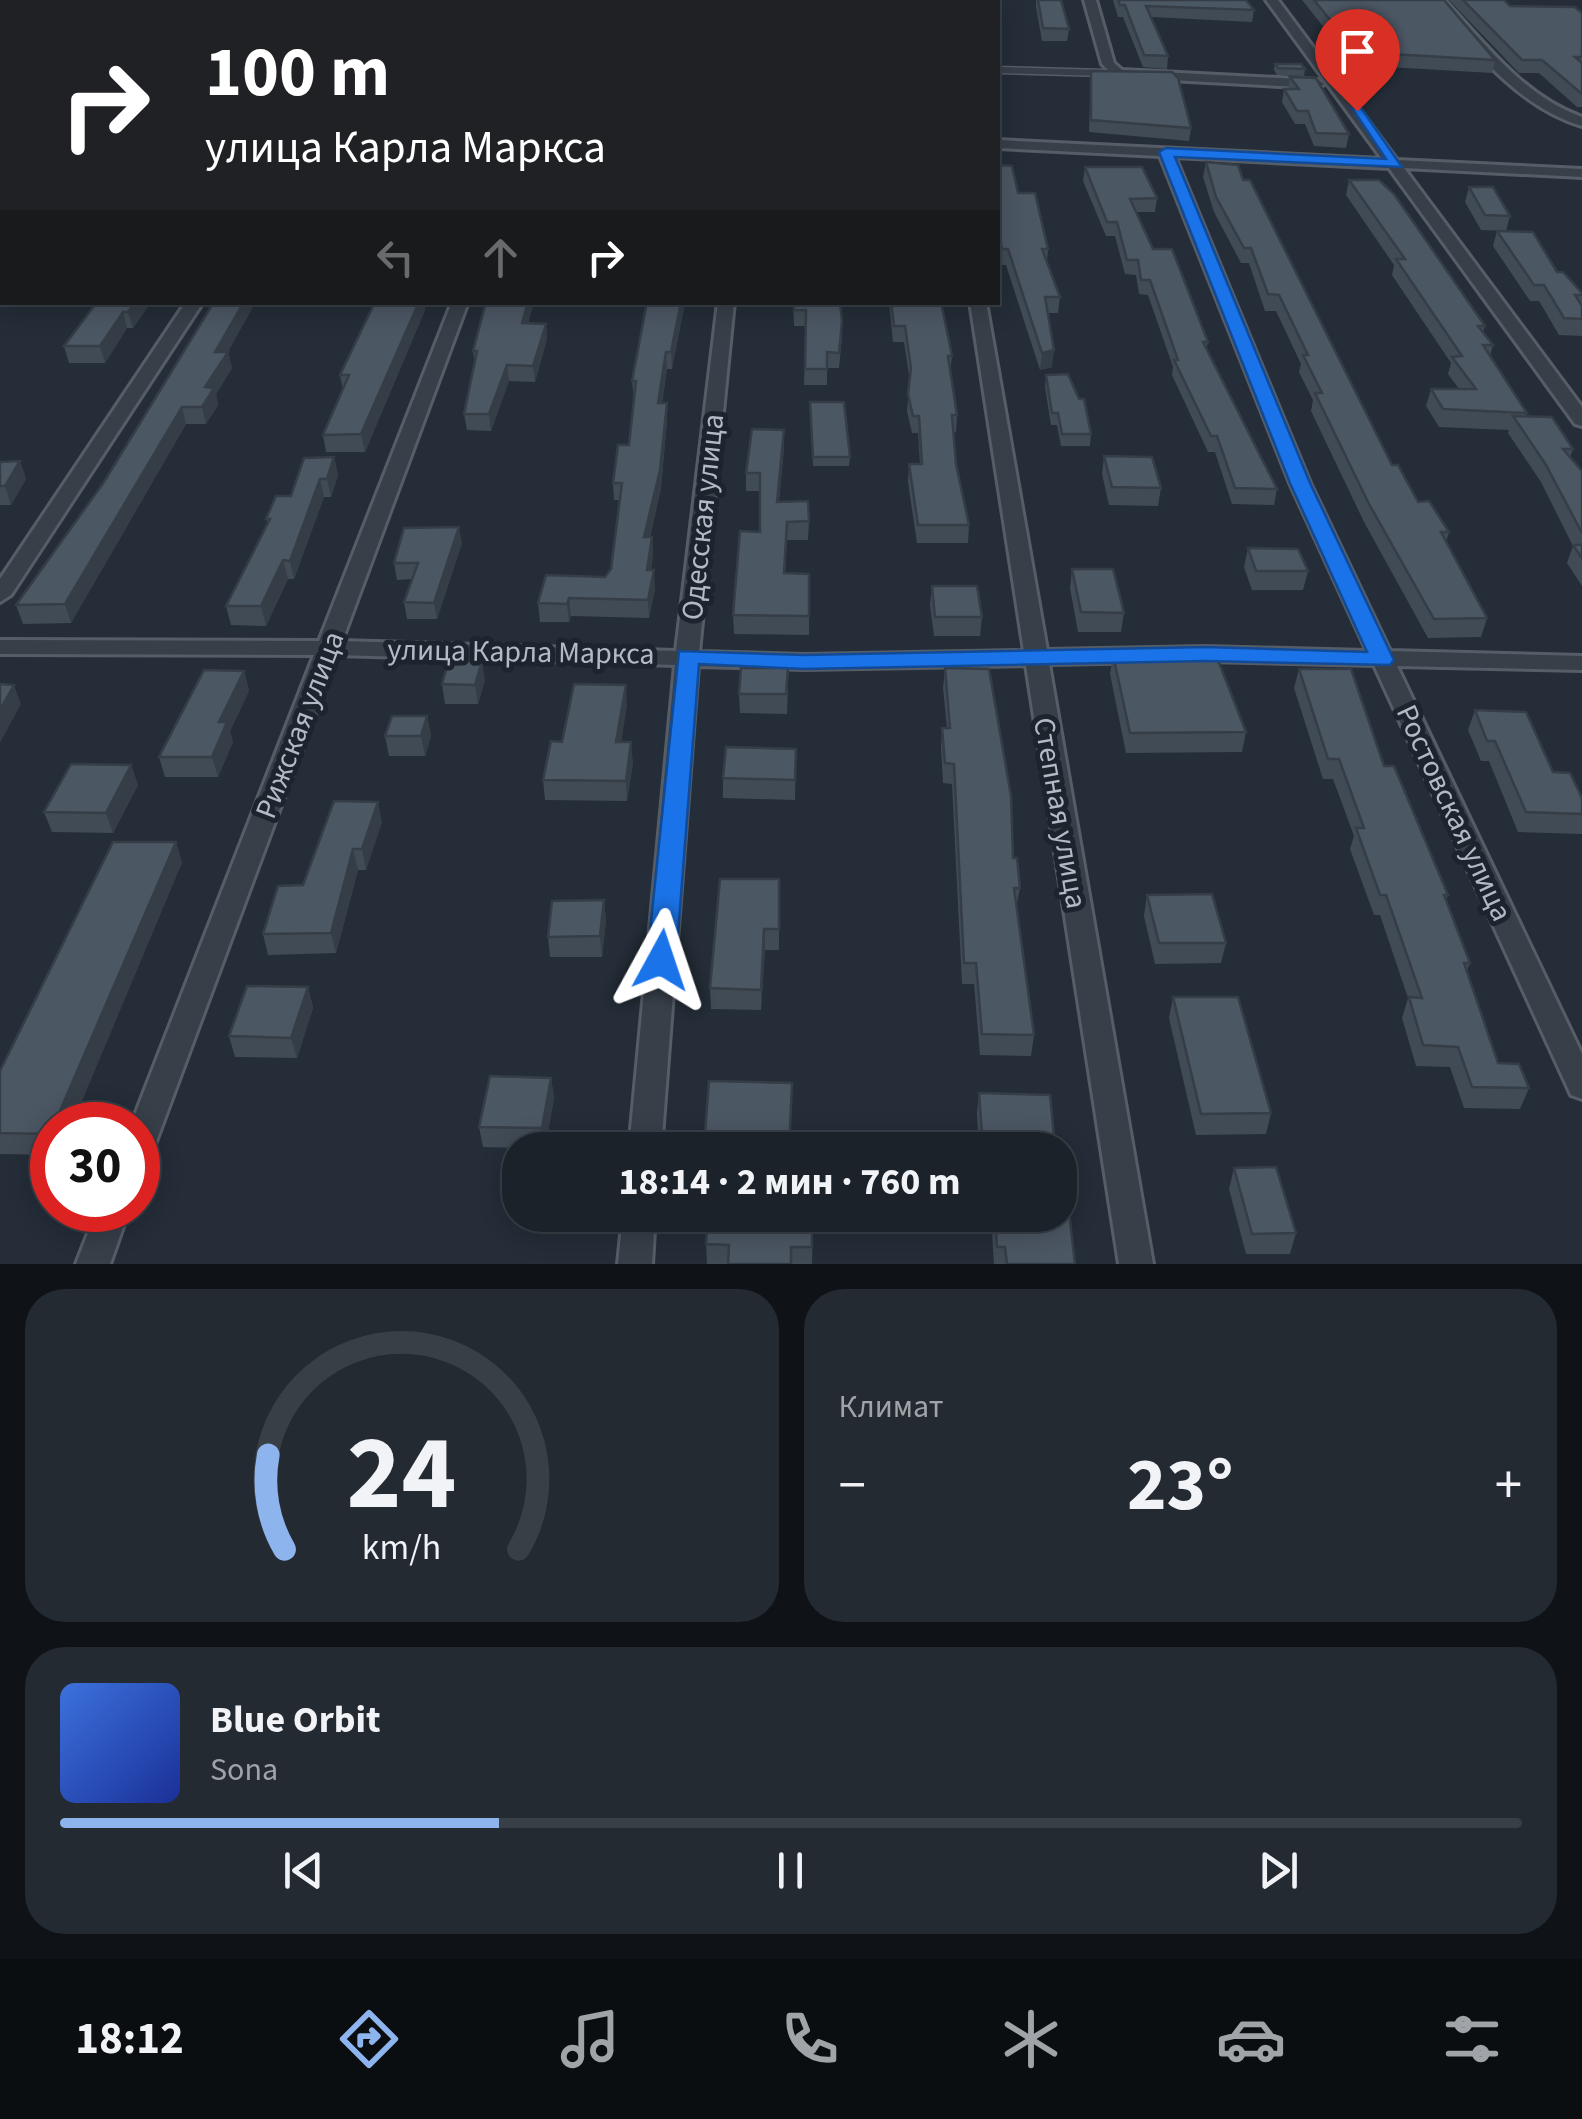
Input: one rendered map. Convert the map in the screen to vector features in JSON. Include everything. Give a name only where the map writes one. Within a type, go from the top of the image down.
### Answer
[{"type":"street","points":[[1090,0],[1108,64],[1119,74],[1337,85]]},
{"type":"street","points":[[1272,0],[1397,164],[1582,420]]},
{"type":"street","points":[[1438,0],[1500,68],[1558,116],[1582,122]]},
{"type":"street","points":[[1000,144],[1582,174]]},
{"type":"street","name":"Ростовская улица","points":[[1166,152],[1300,483],[1582,1086]]},
{"type":"street","points":[[0,595],[194,305]]},
{"type":"street","name":"Рижская улица","points":[[155,1102],[459,305]]},
{"type":"street","name":"Одесская улица","points":[[647,1132],[688,656],[726,305]]},
{"type":"street","name":"Степная улица","points":[[978,305],[1136,1264]]},
{"type":"street","name":"улица Карла Маркса","points":[[0,647],[329,648],[804,662],[1206,654],[1582,662]]},
{"type":"street","points":[[92,1264],[104,1232]]},
{"type":"street","points":[[635,1264],[638,1232]]},
{"type":"lane","points":[[1000,70],[1119,74]]},
{"type":"building","points":[[1038,0],[1061,0],[1069,29],[1043,28]]},
{"type":"building","points":[[1118,0],[1246,0],[1254,10],[1146,6],[1168,56],[1144,55],[1125,5]]},
{"type":"building","points":[[1314,0],[1444,0],[1495,60],[1356,52]]},
{"type":"building","points":[[1463,0],[1504,0],[1510,6],[1575,7],[1582,13],[1582,57],[1575,57],[1582,63],[1582,94],[1542,60],[1522,60]]},
{"type":"building","points":[[1275,64],[1301,64],[1305,69],[1278,68]]},
{"type":"building","points":[[1091,71],[1172,72],[1178,78],[1191,128],[1091,120]]},
{"type":"building","points":[[1290,77],[1316,78],[1349,134],[1316,133],[1308,111],[1297,111],[1284,89],[1299,89]]},
{"type":"building","points":[[1206,162],[1238,165],[1243,180],[1250,180],[1392,465],[1398,465],[1418,502],[1429,501],[1449,532],[1441,532],[1487,618],[1434,619],[1369,504],[1315,393],[1322,393],[1303,355],[1308,355],[1279,295],[1268,294],[1251,248],[1244,248],[1216,197]]},
{"type":"building","points":[[1000,165],[1012,166],[1018,193],[1035,193],[1048,249],[1042,249],[1060,297],[1045,297],[1054,350],[1042,353],[1008,249],[1002,249]]},
{"type":"building","points":[[1085,167],[1142,167],[1157,198],[1130,199],[1153,249],[1172,249],[1208,342],[1203,342],[1277,489],[1235,488],[1217,436],[1211,436],[1174,360],[1178,360],[1150,280],[1141,280],[1138,260],[1127,260],[1117,222],[1107,222]]},
{"type":"building","points":[[1349,180],[1379,180],[1394,194],[1485,326],[1478,326],[1493,345],[1483,345],[1527,413],[1443,409],[1431,389],[1476,389],[1452,357],[1462,356],[1396,259],[1405,259]]},
{"type":"building","points":[[1469,187],[1493,187],[1510,216],[1485,215]]},
{"type":"building","points":[[1497,231],[1533,232],[1557,272],[1563,272],[1582,293],[1575,295],[1582,306],[1582,319],[1564,318],[1544,285],[1534,285]]},
{"type":"building","points":[[95,305],[133,305],[123,312],[100,346],[64,346]]},
{"type":"building","points":[[212,305],[242,305],[215,352],[228,352],[205,387],[214,388],[202,407],[182,407],[65,604],[16,605],[104,482]]},
{"type":"building","points":[[374,305],[418,305],[361,434],[323,435],[349,375],[340,375]]},
{"type":"building","points":[[485,305],[527,305],[522,323],[546,324],[533,366],[507,365],[489,414],[464,414],[477,351],[473,351]]},
{"type":"building","points":[[646,305],[680,305],[671,352],[666,352],[658,403],[667,403],[660,470],[644,537],[652,537],[647,570],[654,570],[648,600],[569,598],[567,604],[538,603],[546,575],[605,577],[611,569],[622,483],[613,483],[618,445],[629,445],[636,381],[632,381]]},
{"type":"building","points":[[793,305],[840,305],[839,353],[827,352],[827,369],[805,369],[806,310],[794,310]]},
{"type":"building","points":[[891,305],[942,305],[952,356],[948,356],[957,415],[952,415],[956,464],[969,525],[918,525],[909,464],[922,464],[919,416],[913,416],[908,394],[911,368],[905,326],[894,326]]},
{"type":"building","points":[[1068,374],[1079,399],[1084,399],[1091,434],[1062,434],[1058,413],[1052,413],[1046,375]]},
{"type":"building","points":[[810,402],[844,402],[850,457],[813,457]]},
{"type":"building","points":[[1513,416],[1552,417],[1573,449],[1563,449],[1582,471],[1582,533],[1546,465]]},
{"type":"building","points":[[752,429],[784,430],[777,502],[808,501],[809,521],[787,522],[784,573],[809,574],[809,616],[733,615],[740,531],[760,532],[760,473],[746,473]]},
{"type":"building","points":[[1104,456],[1152,457],[1161,488],[1112,487]]},
{"type":"building","points":[[334,457],[327,479],[320,479],[290,561],[283,560],[261,606],[226,606],[270,519],[266,519],[276,496],[291,496],[304,458]]},
{"type":"building","points":[[20,461],[5,486],[0,486],[0,462]]},
{"type":"building","points":[[459,527],[434,603],[404,602],[418,563],[394,563],[404,528]]},
{"type":"building","points":[[1248,548],[1298,549],[1308,571],[1256,571]]},
{"type":"building","points":[[1072,569],[1113,569],[1124,613],[1081,612]]},
{"type":"building","points":[[932,586],[977,586],[982,617],[935,617]]},
{"type":"building","points":[[1113,655],[1216,655],[1246,732],[1130,733]]},
{"type":"building","points":[[449,660],[482,661],[475,685],[442,684]]},
{"type":"building","points":[[741,668],[788,668],[786,694],[739,694]]},
{"type":"building","points":[[945,668],[989,669],[1011,796],[1013,858],[1017,858],[1020,888],[1014,888],[1034,1035],[982,1034],[976,963],[964,963],[954,764],[945,763],[942,728],[950,728]]},
{"type":"building","points":[[1299,669],[1351,669],[1384,766],[1394,766],[1448,895],[1444,895],[1470,963],[1464,963],[1498,1063],[1519,1064],[1529,1088],[1472,1087],[1458,1047],[1423,1045],[1409,997],[1422,998],[1386,895],[1380,895],[1356,828],[1364,828],[1339,759],[1328,759]]},
{"type":"building","points":[[204,670],[244,671],[219,722],[227,722],[212,757],[159,757]]},
{"type":"building","points":[[0,684],[14,685],[0,710]]},
{"type":"building","points":[[574,684],[626,685],[616,742],[631,742],[626,781],[543,780],[551,741],[562,742]]},
{"type":"building","points":[[1475,710],[1526,712],[1553,772],[1570,773],[1582,798],[1582,814],[1526,812],[1495,741],[1487,741]]},
{"type":"building","points":[[392,716],[427,716],[421,736],[385,736]]},
{"type":"building","points":[[726,747],[796,749],[795,780],[723,778]]},
{"type":"building","points":[[71,764],[131,765],[106,813],[44,812]]},
{"type":"building","points":[[334,801],[378,802],[362,849],[353,849],[331,933],[263,934],[278,886],[303,885]]},
{"type":"building","points":[[113,842],[176,842],[64,1102],[30,1102],[30,1134],[0,1133],[0,1071]]},
{"type":"building","points":[[720,879],[779,879],[779,929],[764,929],[761,990],[710,988]]},
{"type":"building","points":[[1212,894],[1226,943],[1159,943],[1147,895]]},
{"type":"building","points":[[604,900],[600,936],[548,937],[552,901]]},
{"type":"building","points":[[247,986],[308,987],[291,1038],[229,1036]]},
{"type":"building","points":[[1173,997],[1238,997],[1271,1113],[1201,1114]]},
{"type":"building","points":[[490,1076],[551,1078],[542,1128],[479,1127]]},
{"type":"building","points":[[709,1081],[792,1083],[790,1132],[705,1132]]},
{"type":"building","points":[[979,1093],[1050,1095],[1054,1132],[982,1132]]},
{"type":"building","points":[[1276,1167],[1296,1233],[1252,1234],[1234,1168]]},
{"type":"building","points":[[707,1232],[812,1232],[812,1247],[791,1247],[791,1264],[728,1264],[729,1245],[706,1244]]},
{"type":"building","points":[[996,1232],[1071,1232],[1075,1264],[1007,1264],[1005,1247],[997,1247]]},
{"type":"route","points":[[661,960],[688,656],[804,662],[1206,654],[1382,660],[1300,483],[1166,152],[1397,164],[1357,111]]}]
